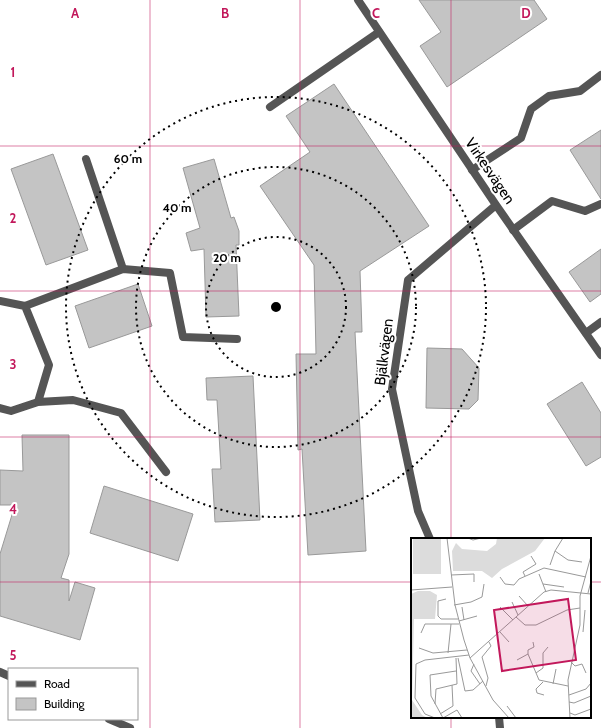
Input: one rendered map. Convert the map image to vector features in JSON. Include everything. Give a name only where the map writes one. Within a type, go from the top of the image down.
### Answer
[{"type":"street","name":"Virkesvägen","points":[[358,0],[513,230],[601,355]]},
{"type":"street","points":[[270,107],[380,32]]},
{"type":"street","points":[[472,170],[521,138],[531,109],[549,96],[580,91],[601,76]]},
{"type":"street","points":[[86,159],[123,269]]},
{"type":"street","points":[[513,230],[552,201],[585,211],[601,204]]},
{"type":"street","name":"Bjälkvägen","points":[[430,538],[418,511],[392,389],[408,280],[496,205]]},
{"type":"street","points":[[0,301],[25,306],[123,269],[170,273],[183,337],[237,339]]},
{"type":"street","points":[[25,306],[49,365],[38,402]]},
{"type":"street","points":[[586,333],[601,322]]},
{"type":"street","points":[[0,408],[11,411],[38,402],[73,400],[121,413],[166,472]]},
{"type":"street","points":[[499,718],[500,728]]},
{"type":"street","points":[[111,720],[130,728]]},
{"type":"building","points":[[419,0],[534,0],[547,19],[447,87],[420,46],[441,32]]},
{"type":"building","points":[[334,84],[429,226],[360,271],[362,332],[355,332],[366,551],[308,555],[302,449],[298,450],[296,354],[316,354],[314,265],[260,186],[310,152],[286,116]]},
{"type":"building","points":[[601,130],[601,199],[570,150]]},
{"type":"building","points":[[53,154],[88,250],[46,265],[11,169]]},
{"type":"building","points":[[214,159],[231,218],[234,217],[239,231],[239,245],[236,245],[239,316],[206,317],[204,249],[191,251],[186,233],[200,228],[183,168]]},
{"type":"building","points":[[601,249],[601,294],[590,302],[569,272]]},
{"type":"building","points":[[138,284],[152,326],[89,348],[75,306]]},
{"type":"building","points":[[427,348],[462,349],[479,368],[478,400],[469,409],[426,408]]},
{"type":"building","points":[[253,376],[260,520],[215,522],[212,469],[221,469],[217,400],[207,400],[206,378]]},
{"type":"building","points":[[582,382],[601,413],[601,457],[586,466],[547,404]]},
{"type":"building","points":[[22,435],[69,435],[69,554],[61,578],[69,580],[69,601],[75,582],[95,588],[80,640],[0,616],[0,554],[15,505],[0,505],[0,470],[23,471]]},
{"type":"building","points":[[104,486],[193,514],[178,561],[90,533]]}]
